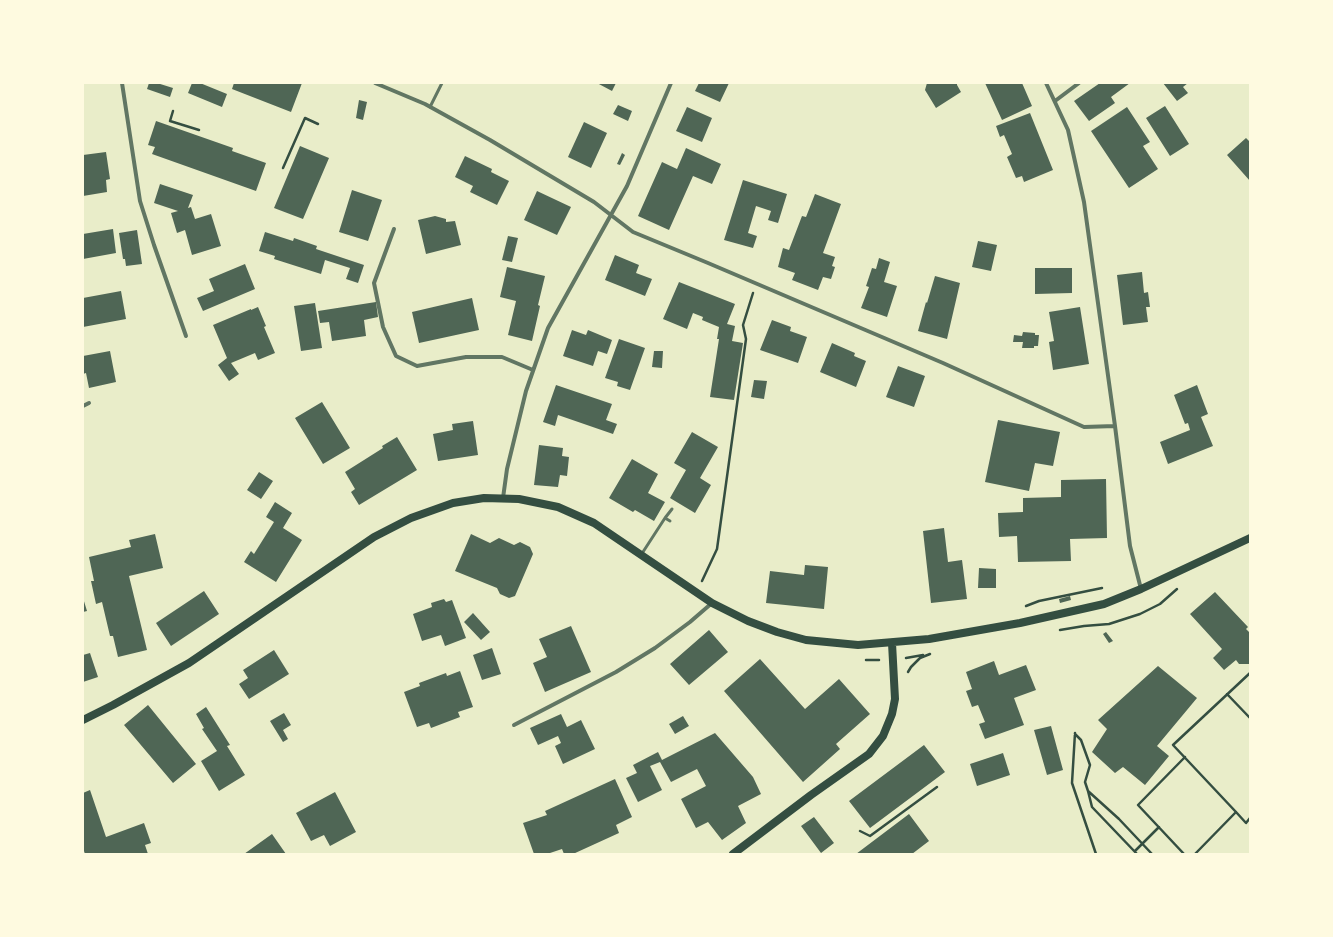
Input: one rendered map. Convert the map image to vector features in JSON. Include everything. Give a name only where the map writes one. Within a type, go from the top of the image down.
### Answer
[{"type":"main road","points":[[83,720],[189,663],[374,537],[411,518],[453,503],[484,498],[519,499],[558,507],[594,523],[712,603],[755,624],[806,640],[858,645],[937,638],[1084,610],[1104,604],[1141,589],[1250,538]]},
{"type":"main road","points":[[734,854],[804,800],[869,754],[883,736],[892,714],[894,698],[892,643]]},
{"type":"street","points":[[122,83],[140,201],[186,336]]},
{"type":"street","points":[[375,83],[430,107],[490,140],[581,194],[611,214],[633,232],[943,363],[1084,427],[1115,426]]},
{"type":"street","points":[[503,498],[507,469],[526,391],[548,328],[630,180],[671,83]]},
{"type":"street","points":[[1046,83],[1068,130],[1084,202],[1130,546],[1141,589]]},
{"type":"street","points":[[1055,101],[1079,83]]},
{"type":"street","points":[[394,229],[374,283],[383,327],[396,356],[417,366],[466,357],[502,357],[533,370]]},
{"type":"street","points":[[83,406],[89,403]]},
{"type":"street","points":[[514,725],[616,672],[649,652],[690,622],[712,603]]},
{"type":"lane","points":[[430,107],[442,83]]},
{"type":"lane","points":[[641,555],[672,509]]},
{"type":"lane","points":[[665,518],[670,521]]},
{"type":"path","points":[[173,111],[170,121],[199,130]]},
{"type":"path","points":[[283,168],[304,118],[318,124]]},
{"type":"path","points":[[702,581],[717,550],[746,339],[743,325],[756,283]]},
{"type":"path","points":[[1024,607],[1039,601],[1101,589],[1108,586]]},
{"type":"path","points":[[907,675],[911,667],[920,658],[930,654]]},
{"type":"path","points":[[1250,673],[1173,744],[1246,823],[1250,818]]},
{"type":"path","points":[[1227,694],[1250,718]]},
{"type":"path","points":[[1096,854],[1072,782],[1075,734],[1081,740],[1090,765],[1085,782],[1092,807],[1137,854]]},
{"type":"path","points":[[1184,854],[1138,805],[1185,757]]},
{"type":"path","points":[[860,831],[870,836],[937,787]]},
{"type":"path","points":[[1088,791],[1119,819],[1152,854]]},
{"type":"path","points":[[1195,854],[1236,812]]},
{"type":"path","points":[[1134,851],[1159,827]]},
{"type":"building","points":[[149,83],[157,83],[173,88],[170,97],[147,89]]},
{"type":"building","points":[[192,83],[200,83],[227,94],[222,107],[188,93]]},
{"type":"building","points":[[234,83],[302,83],[291,112],[232,89]]},
{"type":"building","points":[[597,83],[616,83],[612,91]]},
{"type":"building","points":[[699,83],[729,83],[720,102],[695,91]]},
{"type":"building","points":[[927,83],[957,83],[961,92],[936,108],[925,90]]},
{"type":"building","points":[[985,83],[1022,83],[1032,106],[1002,120]]},
{"type":"building","points":[[1100,83],[1130,83],[1111,97],[1115,103],[1089,121],[1074,101]]},
{"type":"building","points":[[1163,83],[1188,83],[1183,87],[1188,93],[1177,101]]},
{"type":"building","points":[[359,100],[367,102],[363,120],[356,118]]},
{"type":"building","points":[[618,105],[632,111],[628,121],[613,114]]},
{"type":"building","points":[[1165,106],[1189,144],[1170,156],[1146,118]]},
{"type":"building","points":[[687,107],[712,118],[702,142],[676,131]]},
{"type":"building","points":[[1127,107],[1150,142],[1143,146],[1158,169],[1129,188],[1091,131]]},
{"type":"building","points":[[1030,113],[1053,170],[1024,182],[1022,176],[1016,178],[1007,157],[1012,154],[1004,135],[1000,137],[996,126]]},
{"type":"building","points":[[156,121],[233,148],[232,151],[266,163],[256,191],[152,154],[155,147],[148,145]]},
{"type":"building","points":[[584,122],[607,133],[591,168],[568,157]]},
{"type":"building","points":[[1246,138],[1250,142],[1250,181],[1227,155]]},
{"type":"building","points":[[300,146],[329,158],[303,219],[274,208]]},
{"type":"building","points":[[686,148],[721,164],[712,184],[693,176],[669,230],[638,216],[662,162],[677,169]]},
{"type":"building","points":[[106,152],[110,179],[106,180],[107,192],[83,196],[83,155]]},
{"type":"building","points":[[622,153],[625,155],[620,165],[617,164]]},
{"type":"building","points":[[465,156],[492,169],[491,172],[509,181],[497,205],[470,192],[473,186],[455,177]]},
{"type":"building","points":[[743,180],[787,194],[778,223],[768,220],[771,211],[756,206],[748,233],[757,236],[753,248],[724,240]]},
{"type":"building","points":[[160,184],[193,195],[188,208],[191,207],[195,219],[211,214],[221,246],[192,255],[185,230],[177,233],[171,213],[178,211],[154,203]]},
{"type":"building","points":[[352,190],[382,200],[368,241],[339,232]]},
{"type":"building","points":[[537,191],[571,207],[557,235],[524,220]]},
{"type":"building","points":[[815,194],[841,204],[823,253],[835,257],[832,266],[835,267],[831,279],[823,277],[818,290],[792,280],[795,273],[778,267],[783,248],[789,250],[802,216],[806,217]]},
{"type":"building","points":[[435,216],[446,219],[446,222],[455,221],[461,245],[426,254],[418,220]]},
{"type":"building","points":[[113,229],[116,253],[83,259],[83,234]]},
{"type":"building","points":[[137,230],[142,264],[126,266],[125,259],[123,259],[119,233]]},
{"type":"building","points":[[265,232],[293,241],[294,238],[317,246],[316,249],[364,265],[358,283],[346,279],[350,268],[325,260],[321,274],[274,259],[275,256],[259,251]]},
{"type":"building","points":[[508,236],[518,238],[512,262],[502,260]]},
{"type":"building","points":[[978,241],[997,245],[991,271],[972,267]]},
{"type":"building","points":[[615,255],[639,265],[636,273],[652,279],[645,296],[605,280]]},
{"type":"building","points":[[879,258],[890,262],[884,282],[897,286],[887,317],[861,308],[869,287],[866,286],[872,268],[876,269]]},
{"type":"building","points":[[245,264],[255,289],[203,311],[197,298],[214,291],[209,279]]},
{"type":"building","points":[[507,267],[545,276],[532,341],[508,335],[516,301],[500,297]]},
{"type":"building","points":[[1035,268],[1072,268],[1072,293],[1035,294]]},
{"type":"building","points":[[1142,272],[1144,293],[1148,292],[1150,307],[1146,307],[1148,322],[1123,325],[1117,275]]},
{"type":"building","points":[[935,276],[960,283],[947,339],[918,331]]},
{"type":"building","points":[[679,282],[735,304],[727,324],[735,326],[732,341],[743,343],[734,400],[710,397],[719,339],[717,339],[719,327],[702,320],[703,317],[693,313],[687,329],[663,319]]},
{"type":"building","points":[[121,291],[126,319],[83,327],[83,298]]},
{"type":"building","points":[[472,298],[479,330],[419,343],[412,312]]},
{"type":"building","points":[[376,302],[378,317],[364,320],[366,336],[332,341],[329,322],[320,323],[318,311]]},
{"type":"building","points":[[315,303],[322,348],[301,351],[294,306]]},
{"type":"building","points":[[258,307],[266,326],[264,327],[275,353],[258,360],[255,353],[231,363],[239,374],[229,381],[218,365],[227,358],[213,325]]},
{"type":"building","points":[[1080,307],[1089,364],[1053,370],[1049,342],[1054,341],[1049,312]]},
{"type":"building","points":[[772,320],[791,327],[790,331],[807,337],[798,363],[760,350]]},
{"type":"building","points":[[572,330],[586,335],[588,330],[612,340],[607,354],[598,351],[593,366],[563,356]]},
{"type":"building","points":[[1023,332],[1035,333],[1035,335],[1039,335],[1038,346],[1034,346],[1034,348],[1022,348],[1023,342],[1013,342],[1014,335],[1022,336]]},
{"type":"building","points":[[619,339],[645,348],[630,390],[617,386],[618,382],[605,378]]},
{"type":"building","points":[[832,343],[855,353],[854,356],[866,361],[856,387],[820,372]]},
{"type":"building","points":[[110,351],[116,382],[89,388],[86,373],[83,374],[83,356]]},
{"type":"building","points":[[654,351],[663,351],[662,368],[652,367]]},
{"type":"building","points":[[898,366],[925,376],[914,407],[886,397]]},
{"type":"building","points":[[754,380],[767,381],[764,399],[751,397]]},
{"type":"building","points":[[556,385],[612,404],[606,420],[617,424],[613,434],[558,415],[555,426],[543,422]]},
{"type":"building","points":[[1197,385],[1208,414],[1201,417],[1213,446],[1168,464],[1160,442],[1190,430],[1188,423],[1185,424],[1174,395]]},
{"type":"building","points":[[322,402],[350,448],[323,464],[295,418]]},
{"type":"building","points":[[998,420],[1060,432],[1053,466],[1035,463],[1029,491],[985,482]]},
{"type":"building","points":[[473,421],[478,455],[438,461],[433,434],[453,430],[452,424]]},
{"type":"building","points":[[692,432],[718,447],[700,478],[711,485],[695,513],[670,498],[686,470],[674,463]]},
{"type":"building","points":[[397,437],[417,470],[359,505],[351,492],[355,489],[345,472],[383,448],[382,446]]},
{"type":"building","points":[[539,445],[563,448],[562,456],[569,457],[567,476],[560,475],[558,487],[534,485]]},
{"type":"building","points":[[632,459],[658,474],[648,493],[665,502],[654,521],[635,510],[633,512],[609,498]]},
{"type":"building","points":[[259,472],[273,481],[261,499],[247,490]]},
{"type":"building","points":[[1106,479],[1107,538],[1070,539],[1071,561],[1018,562],[1017,536],[999,537],[998,513],[1023,512],[1023,498],[1061,497],[1061,480]]},
{"type":"building","points":[[275,502],[292,513],[283,528],[302,540],[276,582],[244,562],[251,551],[254,554],[274,522],[266,517]]},
{"type":"building","points":[[944,528],[948,562],[962,560],[967,599],[931,603],[923,531]]},
{"type":"building","points":[[155,534],[163,568],[129,576],[147,650],[118,657],[113,636],[110,636],[102,602],[96,604],[91,581],[94,581],[89,557],[131,547],[129,540]]},
{"type":"building","points":[[471,534],[490,543],[499,538],[514,545],[520,542],[530,547],[533,554],[515,596],[509,598],[500,594],[497,588],[455,571]]},
{"type":"building","points":[[805,565],[828,567],[824,609],[766,603],[770,571],[804,575]]},
{"type":"building","points":[[979,568],[996,569],[996,588],[978,588]]},
{"type":"building","points":[[204,591],[219,614],[171,646],[156,623]]},
{"type":"building","points":[[1215,592],[1248,627],[1246,629],[1250,633],[1249,664],[1239,664],[1236,660],[1224,670],[1213,658],[1222,649],[1190,614]]},
{"type":"building","points":[[1070,596],[1071,600],[1060,603],[1059,599]]},
{"type":"building","points":[[83,598],[87,611],[83,612]]},
{"type":"building","points":[[444,599],[446,602],[452,600],[466,638],[445,646],[441,635],[422,641],[413,614],[432,607],[431,603]]},
{"type":"building","points":[[473,613],[490,632],[481,640],[464,622]]},
{"type":"building","points":[[571,626],[591,672],[545,692],[533,663],[547,657],[539,639]]},
{"type":"building","points":[[709,630],[728,652],[689,685],[670,664]]},
{"type":"building","points":[[1106,632],[1113,641],[1109,643],[1103,634]]},
{"type":"building","points":[[492,648],[501,674],[482,680],[473,655]]},
{"type":"building","points":[[274,650],[289,674],[249,699],[239,684],[248,678],[243,670]]},
{"type":"building","points":[[90,653],[98,677],[83,682],[83,655]]},
{"type":"building","points":[[760,659],[805,709],[839,679],[870,714],[836,744],[840,749],[803,782],[724,691]]},
{"type":"building","points":[[994,661],[999,675],[1026,665],[1036,690],[1014,698],[1024,725],[985,739],[979,724],[985,722],[978,705],[972,707],[966,691],[972,689],[966,672]]},
{"type":"building","points":[[1158,666],[1197,698],[1157,746],[1169,756],[1145,785],[1123,767],[1115,773],[1092,752],[1107,729],[1098,720]]},
{"type":"building","points":[[460,671],[473,707],[458,712],[460,717],[431,728],[429,723],[417,727],[404,692],[420,686],[419,683],[446,673],[447,676]]},
{"type":"building","points":[[148,705],[196,764],[173,783],[124,725]]},
{"type":"building","points":[[206,707],[230,745],[227,746],[245,775],[219,791],[201,761],[217,751],[202,729],[204,728],[196,714]]},
{"type":"building","points":[[284,713],[291,725],[283,730],[288,739],[283,742],[270,721]]},
{"type":"building","points":[[561,714],[567,727],[581,720],[595,749],[563,764],[555,746],[561,743],[558,736],[538,745],[530,728]]},
{"type":"building","points":[[683,716],[689,726],[675,734],[669,724]]},
{"type":"building","points":[[1051,726],[1063,770],[1047,775],[1034,730]]},
{"type":"building","points":[[715,733],[753,777],[761,794],[738,806],[746,823],[722,840],[708,822],[696,828],[681,799],[706,786],[697,769],[671,782],[660,762],[650,766],[662,790],[638,802],[626,778],[637,773],[633,765],[658,752],[662,760]]},
{"type":"building","points":[[924,745],[945,772],[870,828],[849,801]]},
{"type":"building","points":[[1003,753],[1010,775],[977,786],[970,764]]},
{"type":"building","points":[[615,779],[632,817],[616,825],[619,833],[573,854],[564,854],[562,849],[547,854],[534,854],[523,823],[547,815],[545,811]]},
{"type":"building","points":[[90,790],[106,837],[144,823],[151,843],[145,845],[148,854],[85,854],[83,848],[83,793]]},
{"type":"building","points":[[335,792],[356,832],[330,846],[324,835],[311,841],[296,813]]},
{"type":"building","points":[[909,814],[929,841],[912,854],[856,854]]},
{"type":"building","points":[[814,817],[834,843],[821,853],[801,826]]},
{"type":"building","points":[[272,834],[286,854],[244,854]]}]
